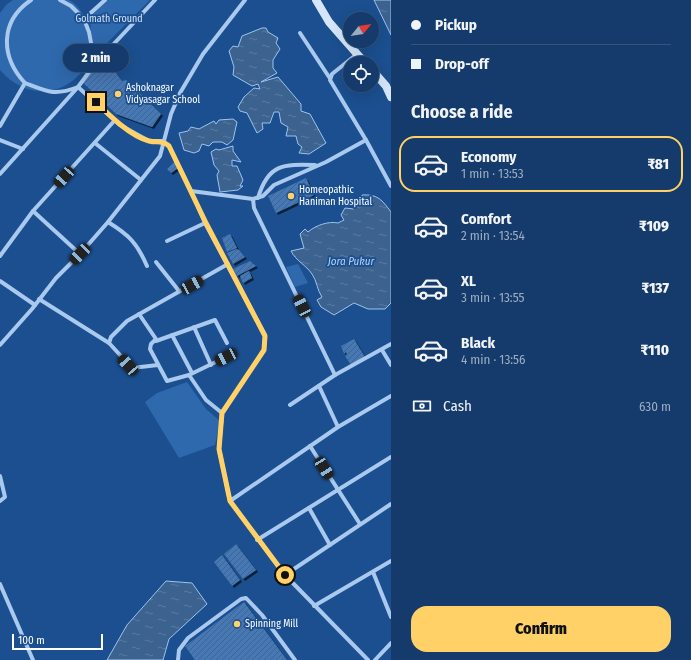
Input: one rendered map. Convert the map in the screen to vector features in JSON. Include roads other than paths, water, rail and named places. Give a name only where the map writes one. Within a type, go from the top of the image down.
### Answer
[{"type":"main road","points":[[316,0],[329,22],[357,54]]},
{"type":"main road","points":[[379,76],[389,85],[391,97]]},
{"type":"street","points":[[18,0],[20,5]]},
{"type":"street","points":[[31,0],[20,5],[12,13],[6,23],[2,34],[4,57],[10,67],[25,83],[54,93],[60,93],[78,87]]},
{"type":"street","points":[[60,0],[71,6],[84,19],[89,32],[95,64]]},
{"type":"street","points":[[84,19],[105,0]]},
{"type":"street","points":[[0,174],[78,87],[95,64],[155,0]]},
{"type":"street","points":[[0,345],[108,222],[160,156],[163,141],[180,93],[195,67],[245,0]]},
{"type":"street","points":[[300,33],[329,77],[391,186]]},
{"type":"street","points":[[329,77],[357,54]]},
{"type":"street","points":[[0,126],[25,83]]},
{"type":"street","points":[[78,87],[120,125],[149,141],[163,141],[172,149],[206,223],[261,325],[265,336],[266,345],[254,366],[222,413],[219,449],[230,501],[285,575],[368,660]]},
{"type":"street","points":[[0,256],[33,212],[115,120]]},
{"type":"street","points":[[0,140],[23,148]]},
{"type":"street","points":[[191,191],[256,198],[263,196],[274,185],[317,166],[366,140]]},
{"type":"street","points":[[95,142],[141,180]]},
{"type":"street","points":[[317,166],[295,164],[276,168],[266,177],[253,206],[336,375]]},
{"type":"street","points":[[33,212],[80,254]]},
{"type":"street","points":[[108,222],[125,232],[134,240],[147,266]]},
{"type":"street","points":[[167,241],[206,223]]},
{"type":"street","points":[[156,262],[179,291]]},
{"type":"street","points":[[109,343],[111,337],[120,327],[139,314],[228,264]]},
{"type":"street","points":[[0,281],[35,305]]},
{"type":"street","points":[[39,300],[109,343],[132,368],[158,365]]},
{"type":"street","points":[[139,314],[156,341]]},
{"type":"street","points":[[226,357],[191,374],[167,381],[150,347],[156,341],[215,320],[227,343]]},
{"type":"street","points":[[194,327],[210,365]]},
{"type":"street","points":[[172,335],[191,374],[206,400],[222,413]]},
{"type":"street","points":[[290,405],[336,375],[391,344]]},
{"type":"street","points":[[382,350],[391,365]]},
{"type":"street","points":[[319,386],[338,427]]},
{"type":"street","points":[[230,501],[338,427],[391,396]]},
{"type":"street","points":[[310,446],[360,524]]},
{"type":"street","points":[[258,540],[391,457]]},
{"type":"street","points":[[0,476],[5,497],[0,501]]},
{"type":"street","points":[[285,575],[391,504]]},
{"type":"street","points":[[309,508],[330,545]]},
{"type":"street","points":[[314,606],[391,561]]},
{"type":"street","points":[[373,572],[391,617]]},
{"type":"street","points":[[0,584],[33,660]]},
{"type":"street","points":[[0,596],[5,593]]},
{"type":"street","points":[[178,660],[179,650],[188,638],[241,599],[246,598],[262,615],[295,660]]},
{"type":"street","points":[[375,660],[391,643]]},
{"type":"water","points":[[374,0],[391,0],[391,35]]},
{"type":"water","points":[[262,28],[266,28],[268,32],[278,38],[276,43],[280,49],[273,60],[273,68],[277,73],[261,82],[278,77],[301,104],[301,111],[310,114],[326,143],[309,154],[299,153],[302,147],[298,144],[296,136],[286,136],[288,127],[281,123],[279,112],[274,112],[270,123],[262,123],[263,129],[257,133],[247,113],[240,111],[238,107],[244,97],[254,88],[260,89],[258,84],[252,86],[233,75],[234,67],[229,51],[233,46],[238,47],[242,36]]},
{"type":"water","points":[[233,119],[237,122],[233,140],[227,145],[222,142],[213,142],[209,146],[202,144],[199,151],[194,153],[184,150],[179,133],[188,131],[191,127],[199,129],[214,121],[216,124],[219,120]]},
{"type":"water","points":[[233,146],[233,151],[241,162],[232,160],[232,166],[237,166],[243,180],[240,186],[243,186],[238,190],[220,192],[217,175],[219,171],[214,165],[211,152],[216,149],[219,150]]},
{"type":"water","name":"Jora Pukur","points":[[362,195],[376,197],[385,204],[391,212],[391,303],[385,309],[368,309],[354,303],[334,315],[321,307],[317,300],[322,297],[314,277],[291,251],[304,248],[300,234],[305,229],[308,232],[323,224],[338,223],[344,220],[341,215],[345,208],[354,209],[356,203],[362,201]]},
{"type":"water","points":[[166,581],[192,583],[207,604],[169,639],[163,660],[107,660],[127,625]]},
{"type":"place","name":"Ashoknagar Vidyasagar School","points":[[118,94]]},
{"type":"place","name":"Homeopathic Haniman Hospital","points":[[291,196]]},
{"type":"place","name":"Spinning Mill","points":[[237,624]]},
{"type":"park label","name":"Golmath Ground","points":[[109,19]]}]
